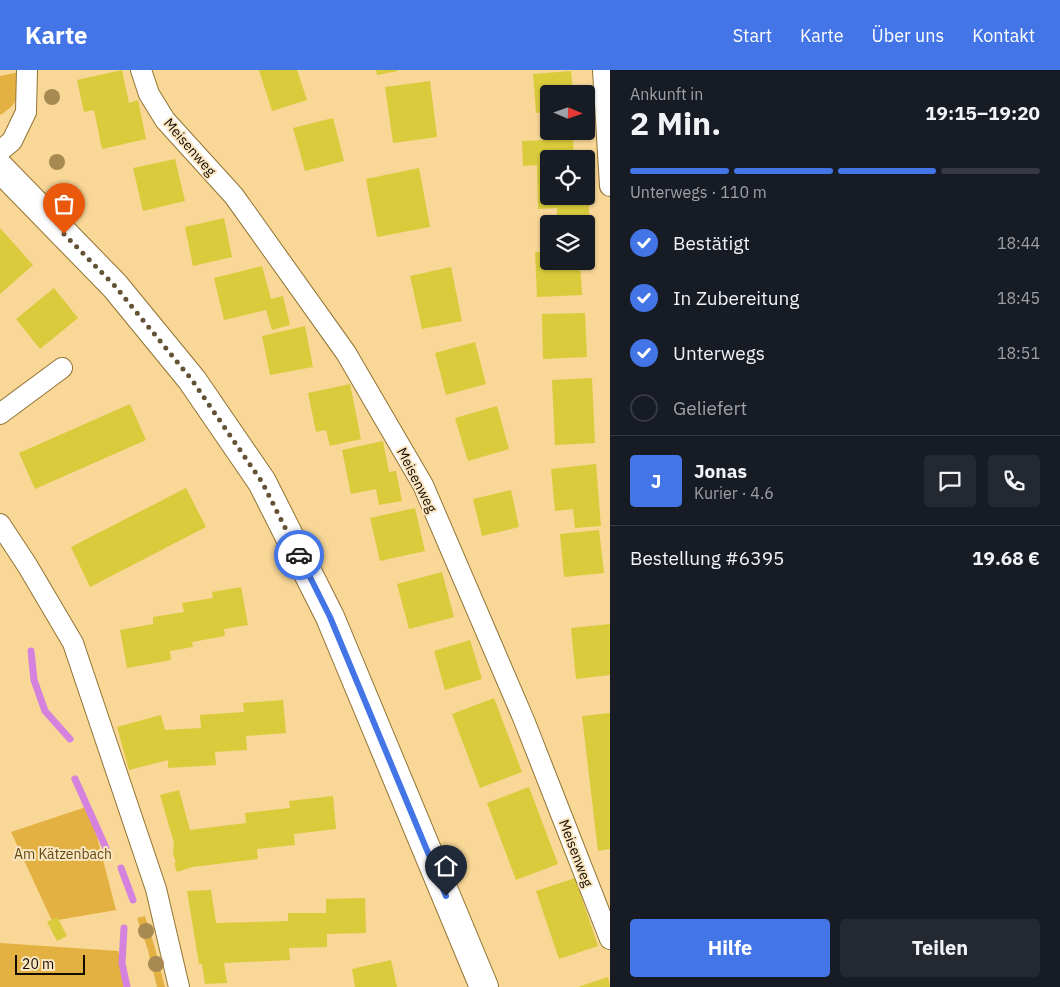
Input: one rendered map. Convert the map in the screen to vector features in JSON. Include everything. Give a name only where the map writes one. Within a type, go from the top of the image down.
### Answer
[{"type":"street","points":[[0,151],[12,142],[26,112],[27,70]]},
{"type":"street","name":"Meisenweg","points":[[141,70],[149,94],[165,120],[234,196],[346,353],[422,485],[524,720],[610,939]]},
{"type":"street","points":[[603,70],[610,186]]},
{"type":"street","points":[[0,168],[115,286],[192,380],[262,482],[330,617],[484,987]]},
{"type":"street","points":[[0,414],[62,368]]},
{"type":"street","points":[[0,524],[27,565],[73,643],[156,888],[179,987]]},
{"type":"green space","points":[[20,72],[19,91],[15,102],[7,111],[0,115],[0,76]]},
{"type":"green space","name":"Am Kätzenbach","points":[[89,806],[116,910],[52,921],[11,832]]},
{"type":"green space","points":[[145,916],[165,987],[157,987],[148,950],[137,918]]},
{"type":"green space","points":[[0,943],[118,951],[127,987],[0,987]]},
{"type":"building","points":[[122,70],[129,103],[138,100],[146,139],[102,149],[94,110],[84,112],[77,80]]},
{"type":"building","points":[[259,70],[297,70],[307,100],[272,111]]},
{"type":"building","points":[[376,70],[397,70],[398,71],[377,75]]},
{"type":"building","points":[[571,71],[572,85],[540,85],[540,113],[536,113],[533,74]]},
{"type":"building","points":[[430,81],[437,137],[393,143],[385,87]]},
{"type":"building","points":[[333,118],[344,161],[305,171],[293,128]]},
{"type":"building","points":[[573,140],[574,150],[540,150],[540,205],[589,205],[589,215],[557,215],[557,208],[538,209],[537,165],[523,166],[522,141]]},
{"type":"building","points":[[175,159],[185,201],[143,211],[133,168]]},
{"type":"building","points":[[419,168],[430,227],[377,237],[366,179]]},
{"type":"building","points":[[224,218],[232,257],[193,266],[185,227]]},
{"type":"building","points":[[0,228],[33,265],[0,294]]},
{"type":"building","points":[[535,252],[540,252],[540,270],[581,270],[582,295],[537,297]]},
{"type":"building","points":[[262,266],[271,299],[283,296],[290,325],[272,330],[266,310],[224,320],[214,278]]},
{"type":"building","points":[[451,267],[462,321],[422,329],[410,276]]},
{"type":"building","points":[[54,288],[78,318],[40,349],[16,319]]},
{"type":"building","points":[[585,313],[587,357],[543,359],[542,314]]},
{"type":"building","points":[[305,326],[313,367],[270,375],[262,336]]},
{"type":"building","points":[[475,342],[486,384],[446,395],[435,353]]},
{"type":"building","points":[[592,378],[595,443],[555,445],[552,380]]},
{"type":"building","points":[[350,384],[361,439],[330,446],[326,430],[316,432],[308,393]]},
{"type":"building","points":[[130,404],[146,440],[35,489],[19,453]]},
{"type":"building","points":[[497,406],[509,449],[468,461],[455,418]]},
{"type":"building","points":[[383,441],[389,472],[396,471],[402,501],[379,505],[376,489],[351,494],[342,450]]},
{"type":"building","points":[[596,464],[601,526],[575,528],[573,509],[555,511],[551,469]]},
{"type":"building","points":[[186,488],[206,527],[90,587],[71,547]]},
{"type":"building","points":[[511,490],[519,527],[482,536],[473,499]]},
{"type":"building","points":[[415,508],[425,551],[380,561],[370,518]]},
{"type":"building","points":[[599,530],[604,573],[564,577],[560,534]]},
{"type":"building","points":[[442,572],[454,617],[409,629],[397,584]]},
{"type":"building","points":[[241,587],[248,625],[224,629],[225,636],[192,642],[193,647],[170,651],[171,660],[127,668],[120,630],[153,624],[153,617],[184,612],[182,603],[213,598],[212,592]]},
{"type":"building","points":[[610,624],[610,675],[576,679],[571,628]]},
{"type":"building","points":[[470,640],[482,679],[445,690],[434,651]]},
{"type":"building","points":[[494,698],[522,772],[480,788],[452,714]]},
{"type":"building","points":[[283,700],[286,733],[246,736],[247,750],[215,752],[216,765],[168,768],[168,760],[129,770],[117,727],[161,715],[165,730],[201,728],[200,715],[244,712],[243,703]]},
{"type":"building","points":[[610,713],[610,849],[598,851],[582,716]]},
{"type":"building","points":[[529,787],[558,864],[516,880],[487,803]]},
{"type":"building","points":[[179,790],[190,830],[246,823],[245,813],[290,808],[289,801],[333,796],[336,829],[294,834],[295,845],[257,849],[258,859],[192,867],[177,872],[174,863],[176,863],[173,853],[174,843],[160,795]]},
{"type":"building","points":[[575,878],[598,946],[559,959],[536,891]]},
{"type":"building","points":[[211,890],[216,923],[288,921],[288,913],[326,913],[326,899],[365,898],[366,933],[327,934],[327,947],[289,948],[290,960],[224,963],[227,983],[205,984],[202,964],[199,964],[187,891]]},
{"type":"building","points":[[57,917],[67,936],[57,941],[47,922]]},
{"type":"building","points":[[391,960],[397,987],[355,987],[352,969]]},
{"type":"building","points":[[608,977],[610,987],[578,987]]},
{"type":"waterway","points":[[31,651],[34,680],[45,711],[70,739]]},
{"type":"waterway","points":[[75,779],[106,848]]},
{"type":"waterway","points":[[121,868],[133,900]]},
{"type":"waterway","points":[[124,928],[122,963],[127,987]]},
{"type":"way so far","points":[[64,234],[115,286],[192,380],[262,482],[299,555]]},
{"type":"route","points":[[299,555],[330,617],[446,896]]}]
